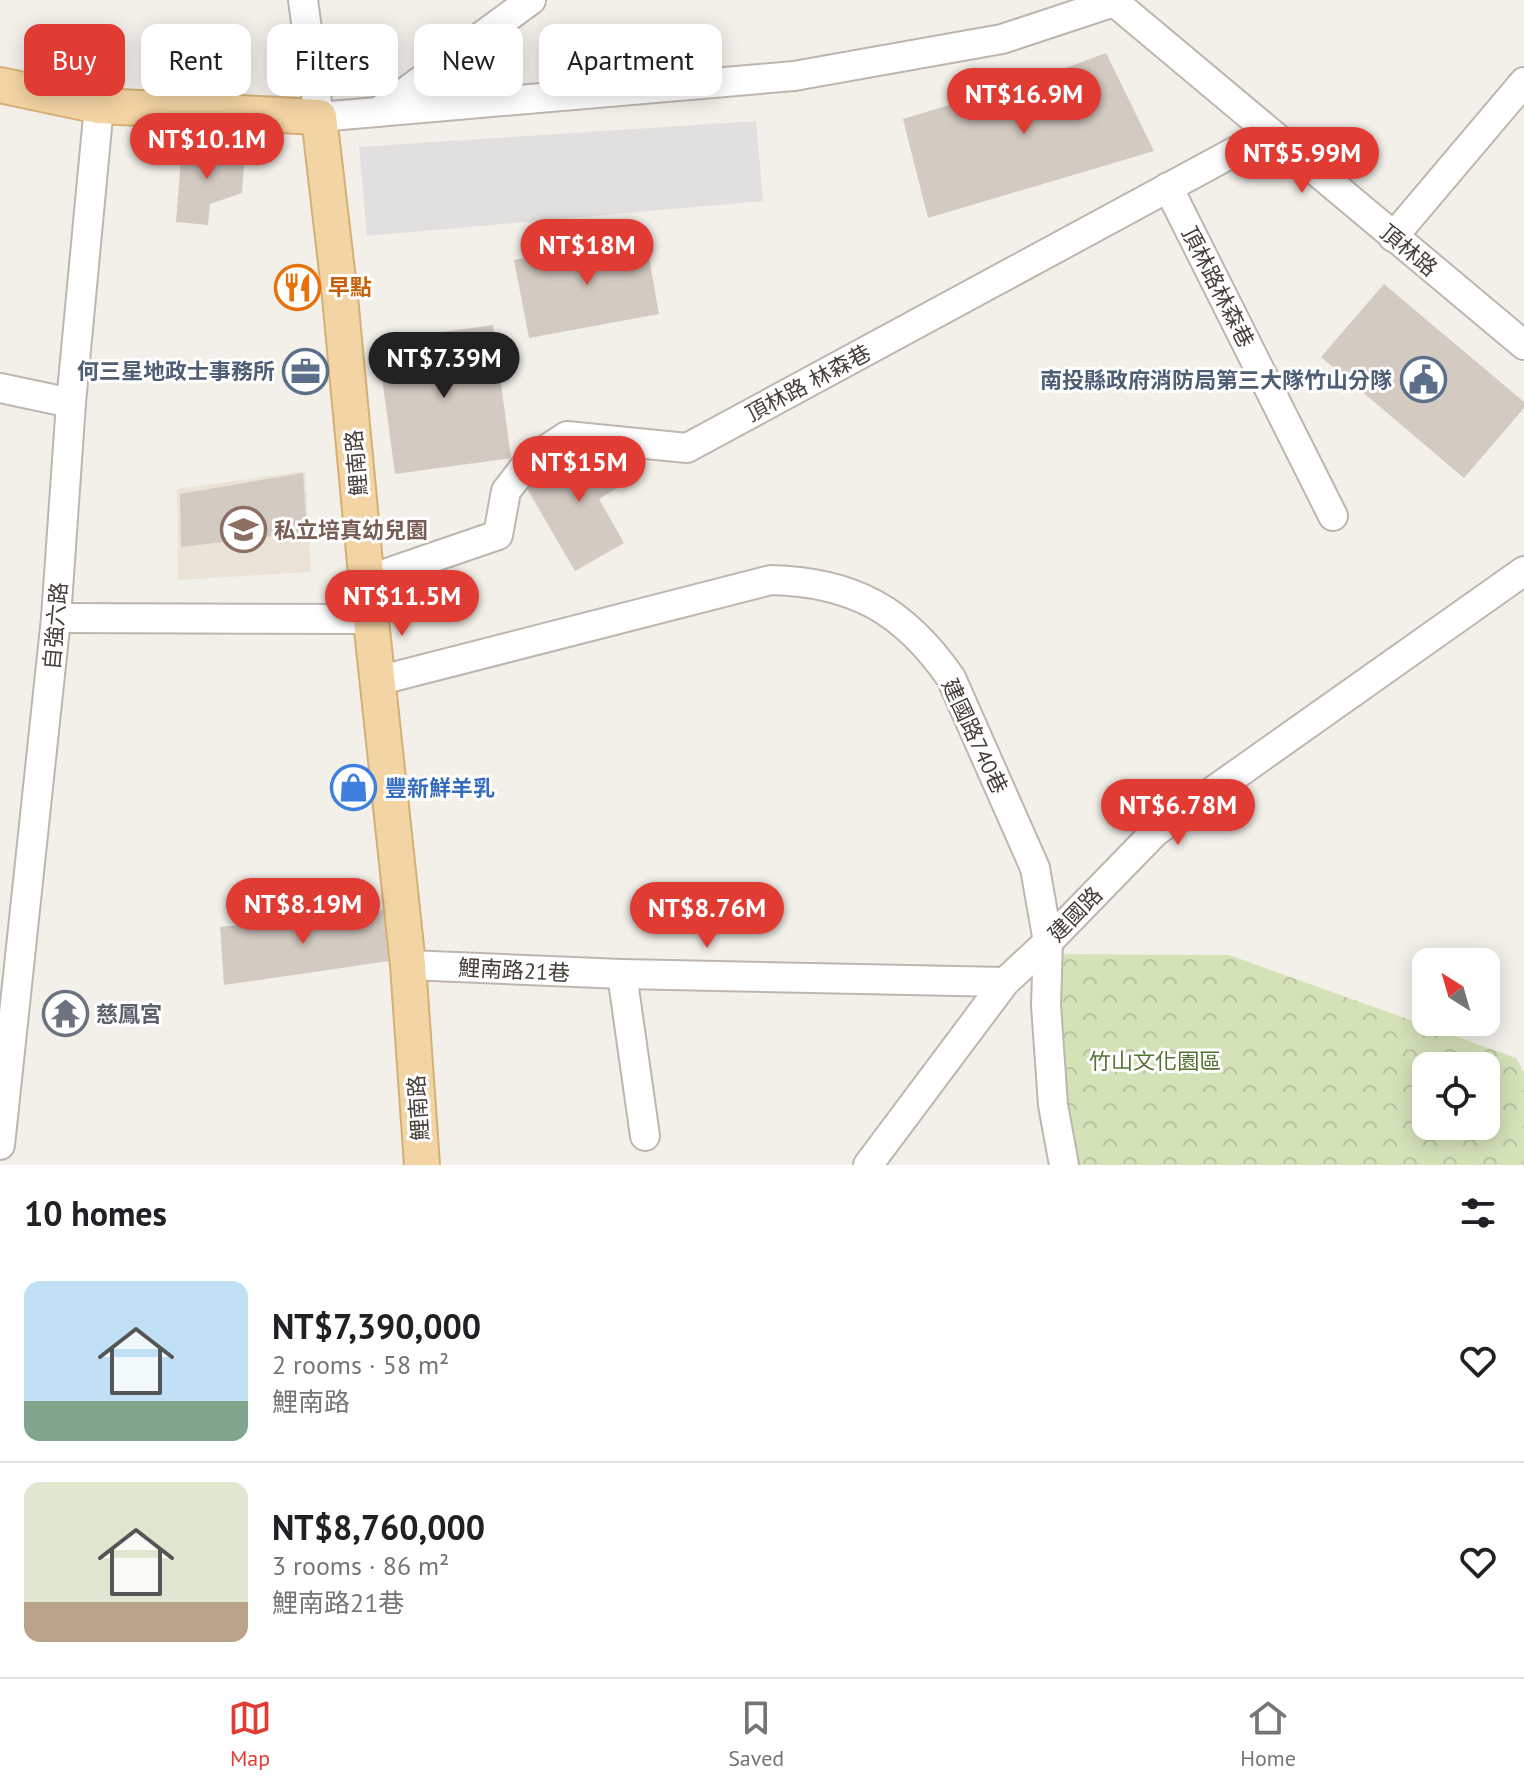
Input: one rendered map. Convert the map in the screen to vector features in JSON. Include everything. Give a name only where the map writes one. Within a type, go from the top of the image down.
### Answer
[{"type":"main road","points":[[0,85],[99,106],[319,117]]},
{"type":"main road","name":"鯉南路","points":[[319,117],[408,965],[422,1165]]},
{"type":"street","name":"鯉南路","points":[[303,0],[319,117]]},
{"type":"street","points":[[378,112],[531,0]]},
{"type":"street","points":[[319,117],[794,76],[1002,39],[1115,1]]},
{"type":"street","name":"頂林路","points":[[1115,1],[1524,345]]},
{"type":"street","points":[[1393,237],[1524,82]]},
{"type":"street","name":"自強六路","points":[[0,1145],[56,618],[71,403],[99,106]]},
{"type":"street","name":"頂林路 林森巷","points":[[367,580],[498,535],[506,491],[530,460],[567,436],[687,448],[1269,133]]},
{"type":"street","name":"頂林路林森巷","points":[[1168,187],[1333,516]]},
{"type":"street","points":[[0,388],[71,403]]},
{"type":"street","name":"建國路","points":[[868,1165],[1005,982],[1155,832],[1524,571]]},
{"type":"street","name":"建國路740巷","points":[[377,681],[771,580],[824,585],[850,592],[896,618],[917,636],[951,678],[1035,868],[1048,942],[1046,1005],[1053,1105],[1064,1165]]},
{"type":"street","points":[[56,618],[371,619]]},
{"type":"street","points":[[0,889],[26,900]]},
{"type":"street","name":"鯉南路21巷","points":[[408,965],[622,974],[1005,982]]},
{"type":"street","points":[[622,974],[645,1136]]},
{"type":"shaded area","points":[[756,121],[763,201],[367,236],[359,147]]},
{"type":"shaded area","name":"私立培真幼兒園","points":[[305,471],[311,572],[178,580],[177,489]]},
{"type":"green space","name":"竹山文化園區","points":[[1031,954],[1229,955],[1412,1021],[1412,1036],[1455,1036],[1499,1052],[1412,1052],[1412,1140],[1500,1140],[1500,1052],[1516,1058],[1524,1072],[1524,1165],[1057,1165]]},
{"type":"building","points":[[1106,53],[1154,151],[928,218],[903,119],[1044,76]]},
{"type":"building","points":[[182,145],[245,150],[242,193],[210,204],[208,225],[176,222]]},
{"type":"building","points":[[645,235],[659,314],[529,338],[514,260]]},
{"type":"building","name":"南投縣政府消防局第三大隊竹山分隊","points":[[1384,284],[1524,402],[1524,408],[1464,478],[1321,357]]},
{"type":"building","points":[[493,325],[511,458],[395,474],[377,341]]},
{"type":"building","points":[[614,448],[632,479],[599,499],[624,543],[575,571],[522,480],[575,449],[584,465]]},
{"type":"building","points":[[303,473],[307,532],[181,547],[180,494]]},
{"type":"building","points":[[384,910],[389,961],[224,985],[220,927]]},
{"type":"place","name":"早點","points":[[297,287]]},
{"type":"place","name":"何三星地政士事務所","points":[[306,371]]},
{"type":"place","name":"南投縣政府消防局第三大隊竹山分隊","points":[[1423,380]]},
{"type":"place","name":"私立培真幼兒園","points":[[243,530]]},
{"type":"place","name":"豐新鮮羊乳","points":[[354,788]]},
{"type":"place","name":"慈鳳宮","points":[[65,1014]]}]
